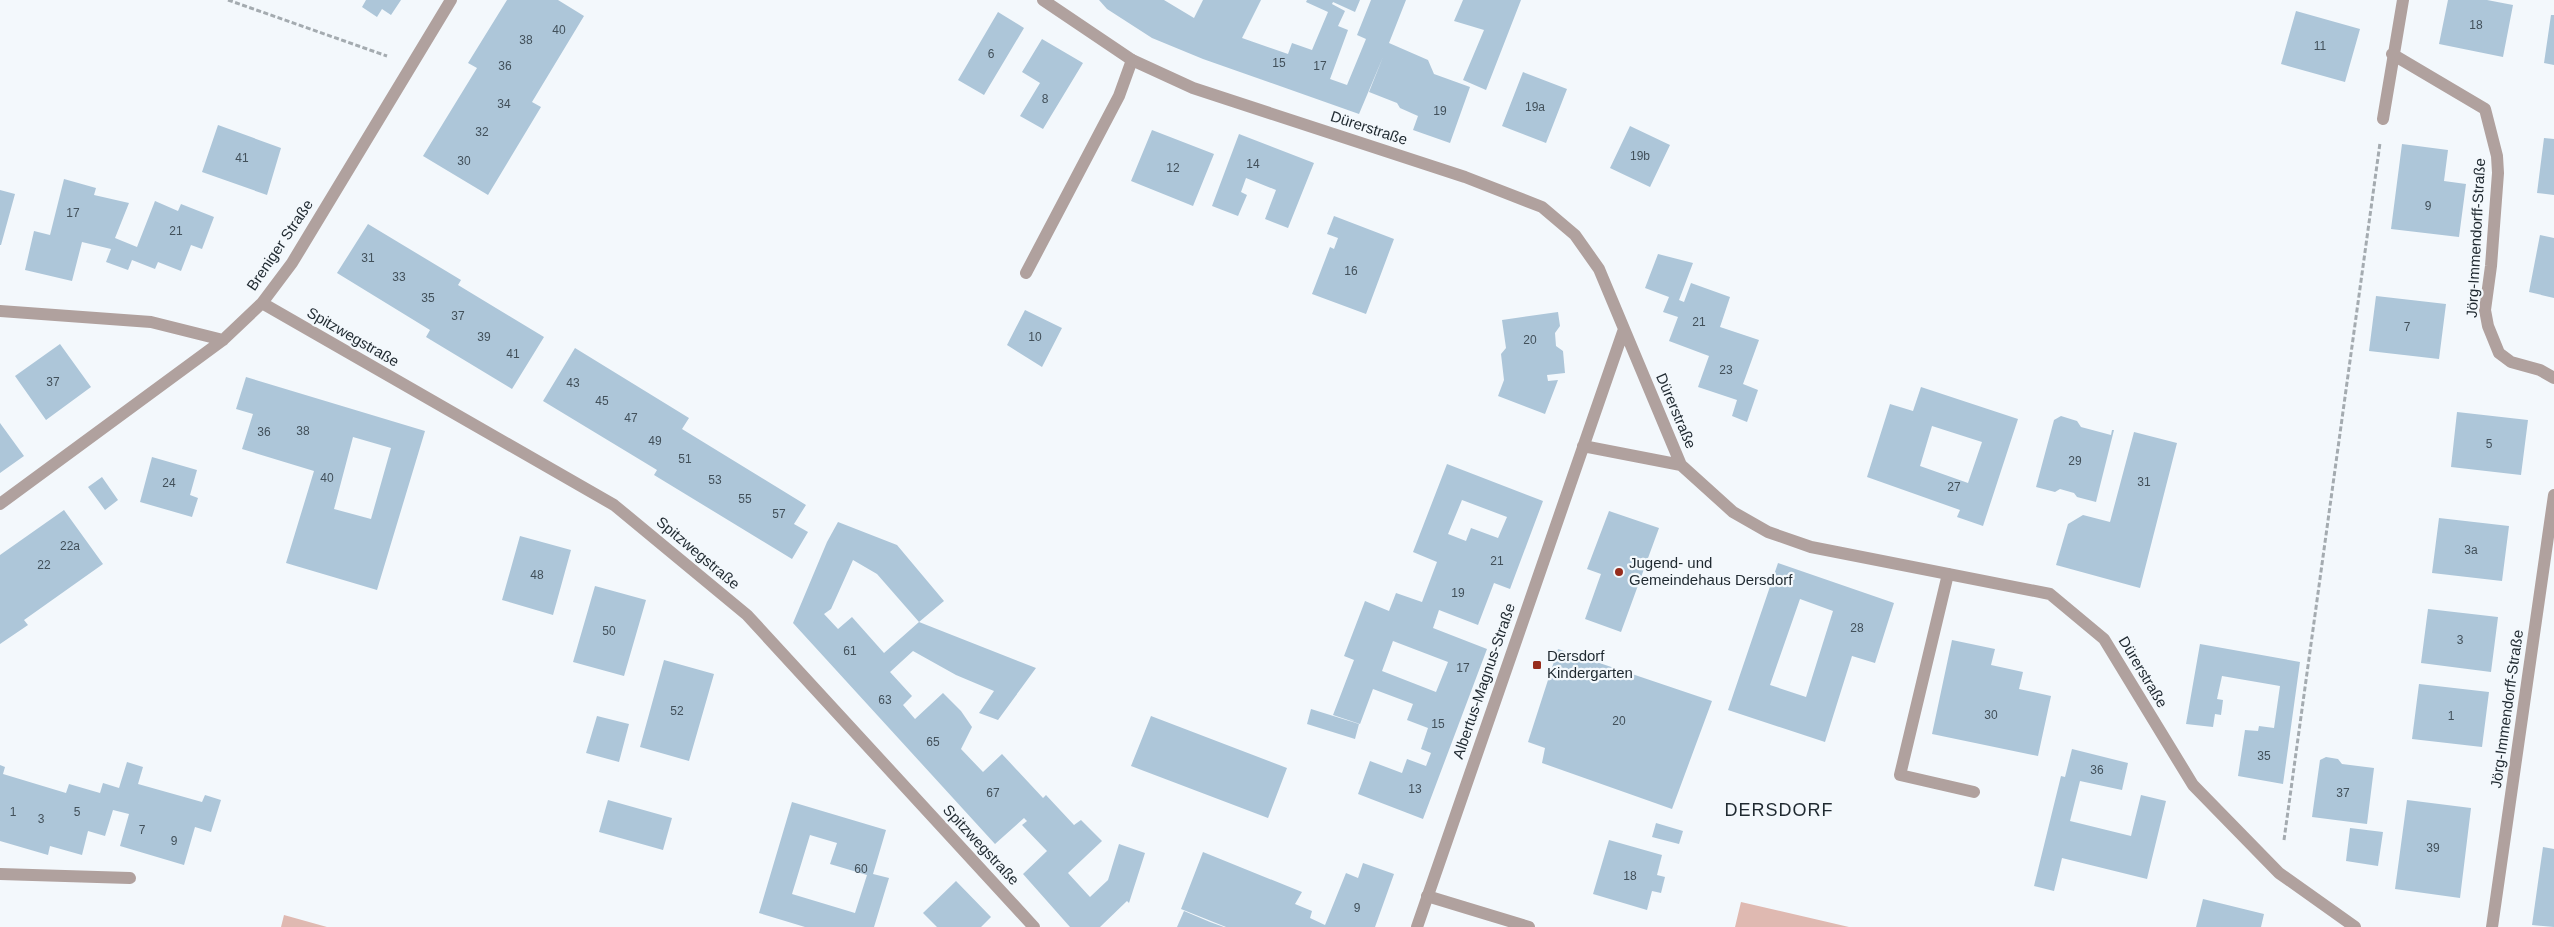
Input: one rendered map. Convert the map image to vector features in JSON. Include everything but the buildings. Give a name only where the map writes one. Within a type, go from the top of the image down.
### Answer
[{"type":"street","name":"Breniger Straße","points":[[0,504],[223,340],[262,303],[292,263],[451,0]]},
{"type":"street","name":"Dürerstraße","points":[[1043,0],[1132,60],[1193,88],[1464,177],[1542,207],[1575,234],[1599,269],[1681,465],[1733,512],[1768,532],[1811,546],[2050,594],[2104,639],[2193,785],[2279,872],[2355,927]]},
{"type":"street","points":[[2383,119],[2392,54],[2403,0]]},
{"type":"street","name":"Jörg-Immendorff-Straße","points":[[2392,54],[2485,109],[2497,156],[2498,174],[2491,266],[2485,310],[2488,326],[2499,353],[2511,362],[2540,370],[2554,378]]},
{"type":"street","points":[[1026,273],[1118,96],[1132,60]]},
{"type":"street","name":"Spitzwegstraße","points":[[262,303],[614,505],[748,616],[1034,927]]},
{"type":"street","points":[[0,311],[151,322],[223,340]]},
{"type":"street","name":"Albertus-Magnus-Straße","points":[[1417,927],[1624,329]]},
{"type":"street","points":[[1583,446],[1681,465]]},
{"type":"street","name":"Jörg-Immendorff-Straße","points":[[2492,927],[2554,495]]},
{"type":"street","points":[[1948,574],[1900,775],[1974,792]]},
{"type":"street","points":[[0,874],[130,878]]},
{"type":"street","points":[[1427,896],[1529,927]]},
{"type":"path","points":[[228,0],[411,65]]},
{"type":"path","points":[[2279,872],[2383,119]]},
{"type":"shaded area","points":[[1741,902],[1849,927],[1735,927]]},
{"type":"shaded area","points":[[284,915],[327,927],[281,927]]},
{"type":"place","name":"Jugend- und Gemeindehaus Dersdorf","points":[[1619,572]]},
{"type":"place","name":"Dersdorf Kindergarten","points":[[1537,665]]},
{"type":"district","name":"DERSDORF","points":[[1779,810]]}]
